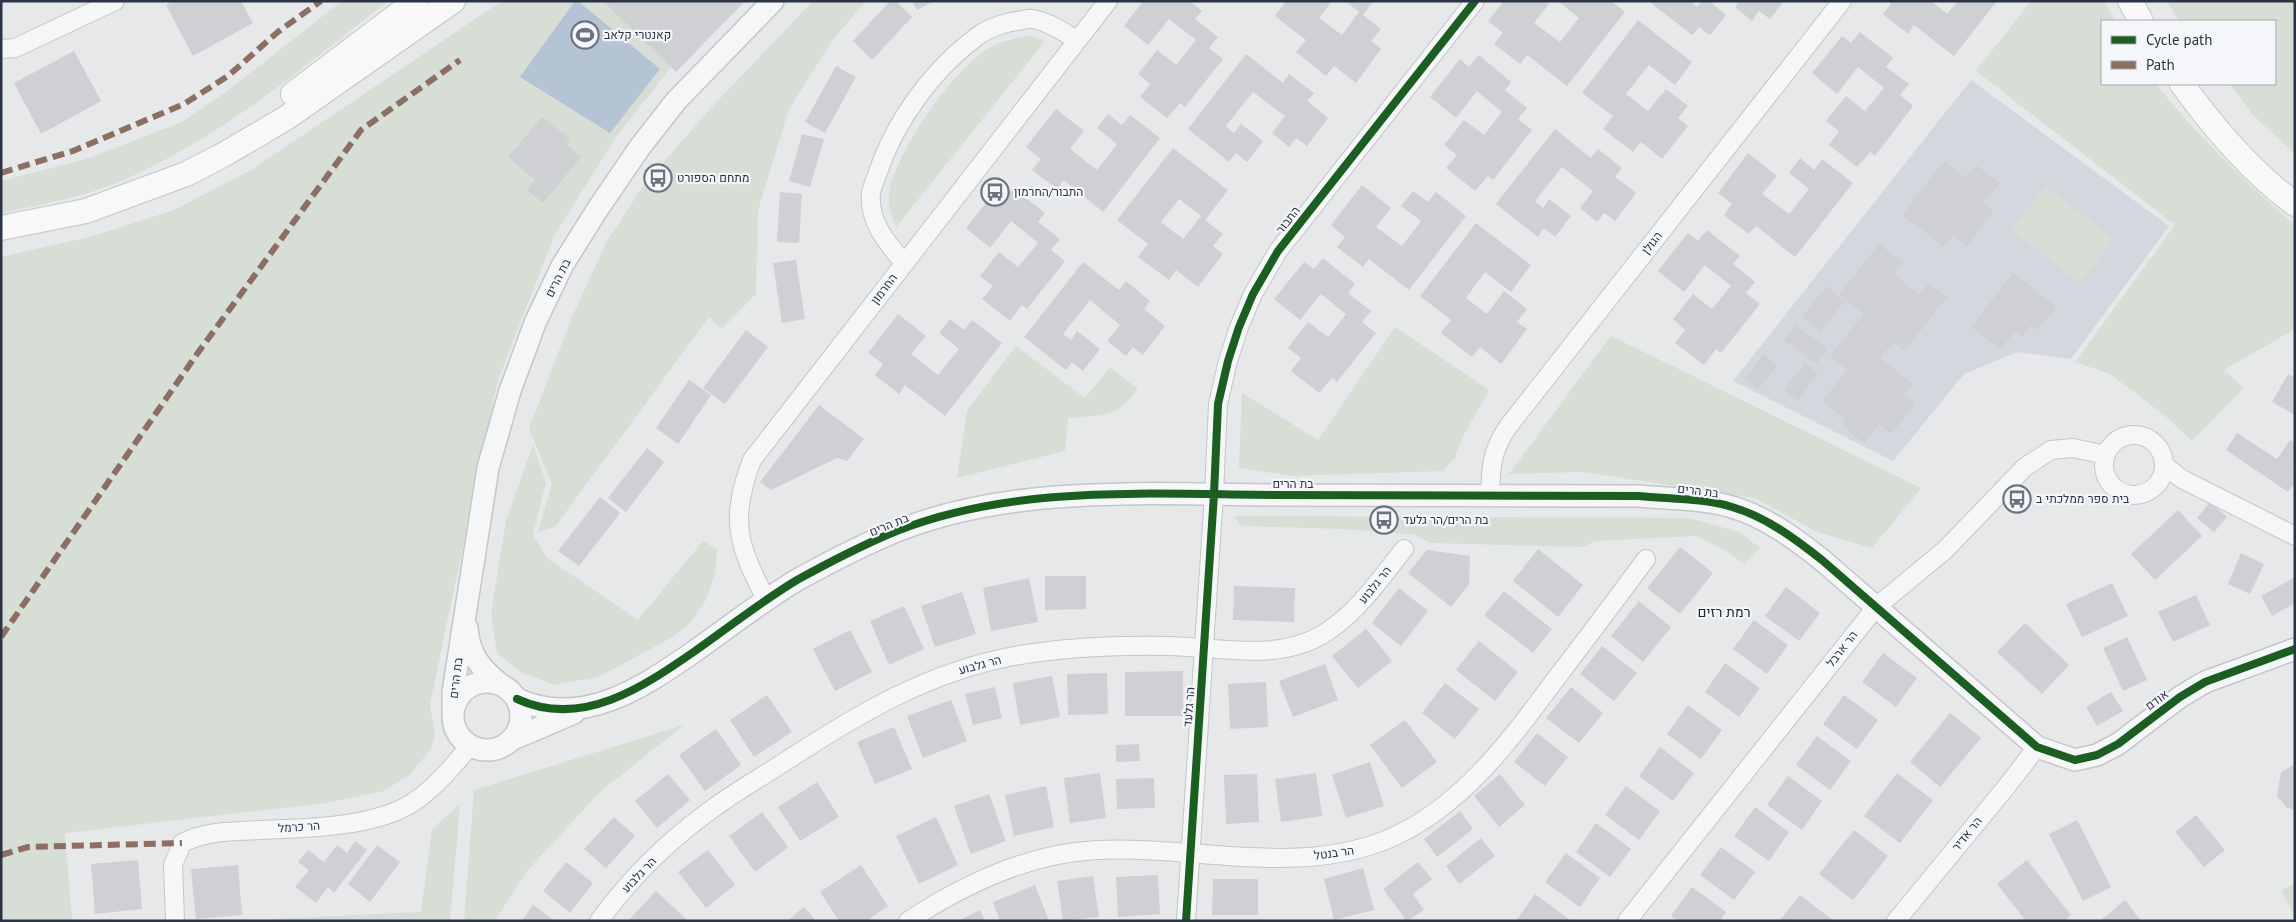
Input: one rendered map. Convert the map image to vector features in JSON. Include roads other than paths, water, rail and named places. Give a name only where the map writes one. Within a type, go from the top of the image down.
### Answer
[{"type":"main road","points":[[114,201],[216,150],[416,1]]},
{"type":"main road","points":[[1,228],[86,211],[186,174],[223,155],[286,118],[453,1]]},
{"type":"main road","points":[[2130,1],[2140,20]]},
{"type":"main road","points":[[2183,85],[2200,110],[2239,153],[2295,204]]},
{"type":"street","points":[[1,49],[15,48],[115,1]]},
{"type":"street","name":"בת הרים","points":[[453,711],[453,692],[466,616],[478,520],[488,468],[516,374],[535,323],[562,266],[596,210],[640,146],[676,101],[773,1]]},
{"type":"street","name":"החרמון","points":[[767,601],[749,567],[740,539],[738,509],[743,483],[752,460],[1108,1]]},
{"type":"street","name":"התבור","points":[[1214,494],[1218,404],[1228,361],[1253,294],[1278,251],[1475,1]]},
{"type":"street","name":"הגולן","points":[[1490,496],[1491,468],[1495,446],[1507,428],[1842,1]]},
{"type":"street","points":[[904,263],[881,235],[874,216],[871,193],[883,157],[902,122],[926,87],[956,55],[984,32],[1010,22],[1032,18],[1052,26],[1077,40]]},
{"type":"street","points":[[2129,435],[2145,437],[2154,442],[2161,450],[2165,466],[2163,477],[2157,486],[2142,495],[2132,496],[2122,493],[2108,482],[2105,472],[2106,456],[2111,446],[2119,439],[2129,435]]},
{"type":"street","name":"הר ארבל","points":[[1627,921],[1876,606],[1945,550],[2025,468],[2050,450],[2073,448],[2106,456]]},
{"type":"street","points":[[2165,466],[2182,479],[2295,536]]},
{"type":"street","name":"בת הרים","points":[[513,739],[607,702],[649,683],[797,580],[888,535],[944,516],[1000,504],[1055,498],[1140,493],[1639,496],[1731,506],[1787,532],[1876,606],[2037,747]]},
{"type":"street","name":"הר גלעד","points":[[1186,921],[1214,494]]},
{"type":"street","name":"הר גלבוע","points":[[599,921],[644,868],[707,812],[827,734],[882,701],[928,681],[969,667],[1013,656],[1092,647],[1171,646],[1204,649],[1277,650],[1302,644],[1326,633],[1346,618],[1404,549]]},
{"type":"street","name":"הר בנטל","points":[[908,921],[959,891],[996,874],[1045,859],[1096,850],[1140,850],[1290,858],[1330,856],[1366,848],[1397,836],[1430,815],[1456,795],[1484,769],[1512,737],[1646,559]]},
{"type":"street","name":"בת הרים","points":[[466,616],[468,639],[473,655],[481,668],[509,692],[535,707],[550,710],[593,706]]},
{"type":"street","name":"אודם","points":[[2037,747],[2076,760],[2097,755],[2118,744],[2180,697],[2205,682],[2295,649]]},
{"type":"street","points":[[486,682],[509,692],[521,719],[519,730],[505,746],[495,750],[484,751],[470,746],[457,734],[453,724],[453,711],[462,693],[470,686],[486,682]]},
{"type":"street","name":"הר כרמל","points":[[174,921],[173,865],[182,843],[205,833],[315,827],[390,814],[411,803],[436,784],[470,746]]},
{"type":"street","name":"הר אדיר","points":[[1896,921],[2037,747]]},
{"type":"water","name":"קאנטרי קלאב","points":[[575,1],[578,1],[660,69],[610,133],[520,77]]},
{"type":"place","name":"קאנטרי קלאב","points":[[585,35]]},
{"type":"place","name":"מתחם הספורט","points":[[658,178]]},
{"type":"place","name":"התבור/החרמון","points":[[995,192]]},
{"type":"place","name":"בית ספר ממלכתי ב","points":[[2017,499]]},
{"type":"place","name":"בת הרים/הר גלעד","points":[[1384,520]]},
{"type":"district","name":"רמת רזים","points":[[1724,612]]}]
